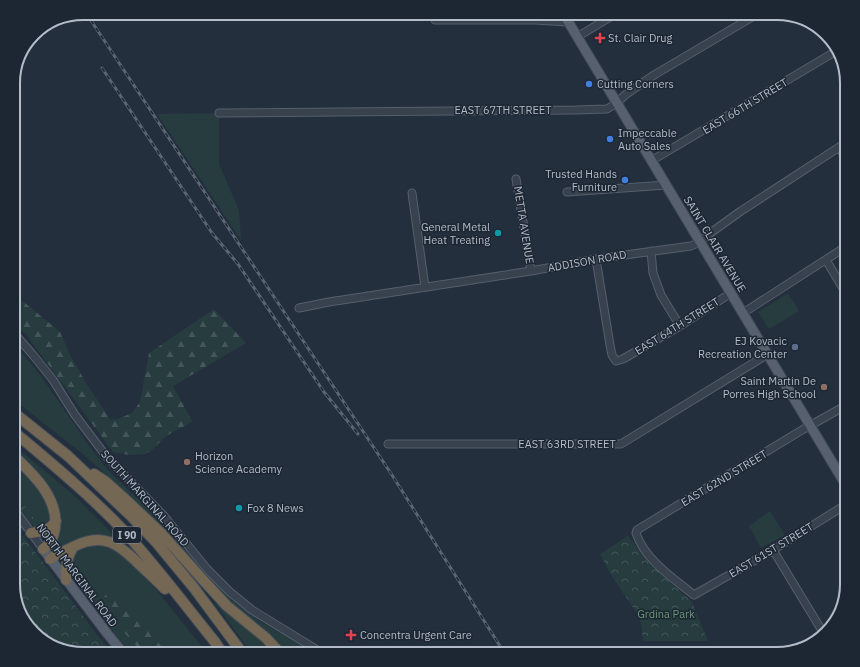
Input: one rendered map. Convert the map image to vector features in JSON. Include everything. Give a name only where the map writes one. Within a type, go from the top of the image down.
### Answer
[{"type":"highway","name":"I 90","points":[[20,418],[68,456],[156,542],[194,588],[238,647]]},
{"type":"highway","name":"I 90","points":[[20,437],[81,489],[142,551],[218,647]]},
{"type":"highway","points":[[68,456],[106,482],[125,499],[161,533],[227,606],[266,638],[274,647]]},
{"type":"highway","points":[[20,462],[46,492],[53,505],[56,521],[54,534],[50,544],[43,549]]},
{"type":"highway","points":[[31,533],[49,529],[56,521]]},
{"type":"highway","points":[[50,559],[85,541],[105,540],[119,546],[130,555],[199,622]]},
{"type":"highway","points":[[66,580],[67,558],[73,547]]},
{"type":"main road","name":"SAINT CLAIR AVENUE","points":[[568,22],[840,474]]},
{"type":"main road","name":"NORTH MARGINAL ROAD","points":[[43,549],[118,647]]},
{"type":"street","points":[[436,20],[535,20],[568,22]]},
{"type":"street","points":[[577,37],[605,20]]},
{"type":"street","name":"EAST 67TH STREET","points":[[219,113],[607,109],[654,75],[747,20]]},
{"type":"street","name":"EAST 66TH STREET","points":[[652,161],[833,53]]},
{"type":"street","name":"ADDISON ROAD","points":[[299,308],[329,302],[531,271],[596,259],[691,246],[700,242],[735,216],[839,147]]},
{"type":"street","name":"METTA AVENUE","points":[[516,179],[531,271]]},
{"type":"street","points":[[567,192],[666,185]]},
{"type":"street","points":[[412,193],[425,287]]},
{"type":"street","points":[[651,251],[653,273],[661,295],[680,326]]},
{"type":"street","points":[[743,313],[840,251]]},
{"type":"street","name":"EAST 64TH STREET","points":[[596,259],[612,355],[616,361],[623,359],[680,326],[731,293]]},
{"type":"street","points":[[826,260],[840,283]]},
{"type":"street","name":"SOUTH MARGINAL ROAD","points":[[20,340],[52,380],[75,415],[106,456],[164,516],[212,574],[230,592],[252,610],[312,647]]},
{"type":"street","name":"EAST 63RD STREET","points":[[388,444],[621,444],[768,354]]},
{"type":"street","name":"EAST 62ND STREET","points":[[694,595],[653,560],[638,537],[636,533],[637,530],[802,430],[840,409]]},
{"type":"street","name":"EAST 61ST STREET","points":[[694,595],[773,550],[840,508]]},
{"type":"street","name":"NORTH MARGINAL ROAD","points":[[20,518],[43,549]]},
{"type":"street","points":[[773,550],[821,630]]},
{"type":"green space","points":[[219,113],[219,164],[239,210],[241,240],[157,114]]},
{"type":"green space","points":[[788,293],[799,311],[769,329],[758,312]]},
{"type":"green space","points":[[20,299],[60,332],[69,353],[86,383],[110,419],[118,419],[132,413],[140,402],[149,353],[214,309],[246,343],[173,386],[192,421],[166,436],[152,450],[145,454],[129,455],[113,452],[25,333],[20,329]]},
{"type":"green space","points":[[20,350],[41,376],[106,468],[171,531],[203,571],[237,604],[261,622],[304,647],[280,647],[240,613],[158,524],[84,455],[20,405]]},
{"type":"green space","points":[[20,450],[78,499],[121,543],[104,537],[54,553],[51,550],[54,544],[55,502],[20,459]]},
{"type":"green space","points":[[20,469],[37,487],[53,518],[49,525],[34,527],[20,510]]},
{"type":"green space","points":[[20,500],[36,521],[21,533],[107,647],[83,647],[63,644],[55,641],[45,634],[28,616],[22,601],[20,588]]},
{"type":"green space","points":[[770,511],[785,535],[761,548],[749,526]]},
{"type":"green space","name":"Grdina Park","points":[[628,536],[651,565],[692,602],[708,641],[643,641],[640,618],[611,575],[600,554]]},
{"type":"green space","points":[[90,544],[107,545],[124,554],[157,591],[202,647],[127,647],[69,573],[71,554],[76,549]]},
{"type":"green space","points":[[106,595],[125,605],[143,621],[163,647],[138,647],[110,614],[101,599]]},
{"type":"green space","points":[[217,600],[251,628],[270,647],[247,647],[215,603]]},
{"type":"railway","points":[[91,20],[392,475],[501,647]]},
{"type":"railway","points":[[102,68],[212,233],[238,264],[324,392],[358,434]]},
{"type":"place","name":"St. Clair Drug","points":[[600,38]]},
{"type":"place","name":"Cutting Corners","points":[[589,84]]},
{"type":"place","name":"Impeccable Auto Sales","points":[[610,139]]},
{"type":"place","name":"Trusted Hands Furniture","points":[[625,180]]},
{"type":"place","name":"General Metal Heat Treating","points":[[498,233]]},
{"type":"place","name":"EJ Kovacic Recreation Center","points":[[795,347]]},
{"type":"place","name":"Saint Martin De Porres High School","points":[[824,387]]},
{"type":"place","name":"Horizon Science Academy","points":[[187,462]]},
{"type":"place","name":"Fox 8 News","points":[[239,508]]},
{"type":"place","name":"Concentra Urgent Care","points":[[351,635]]}]
